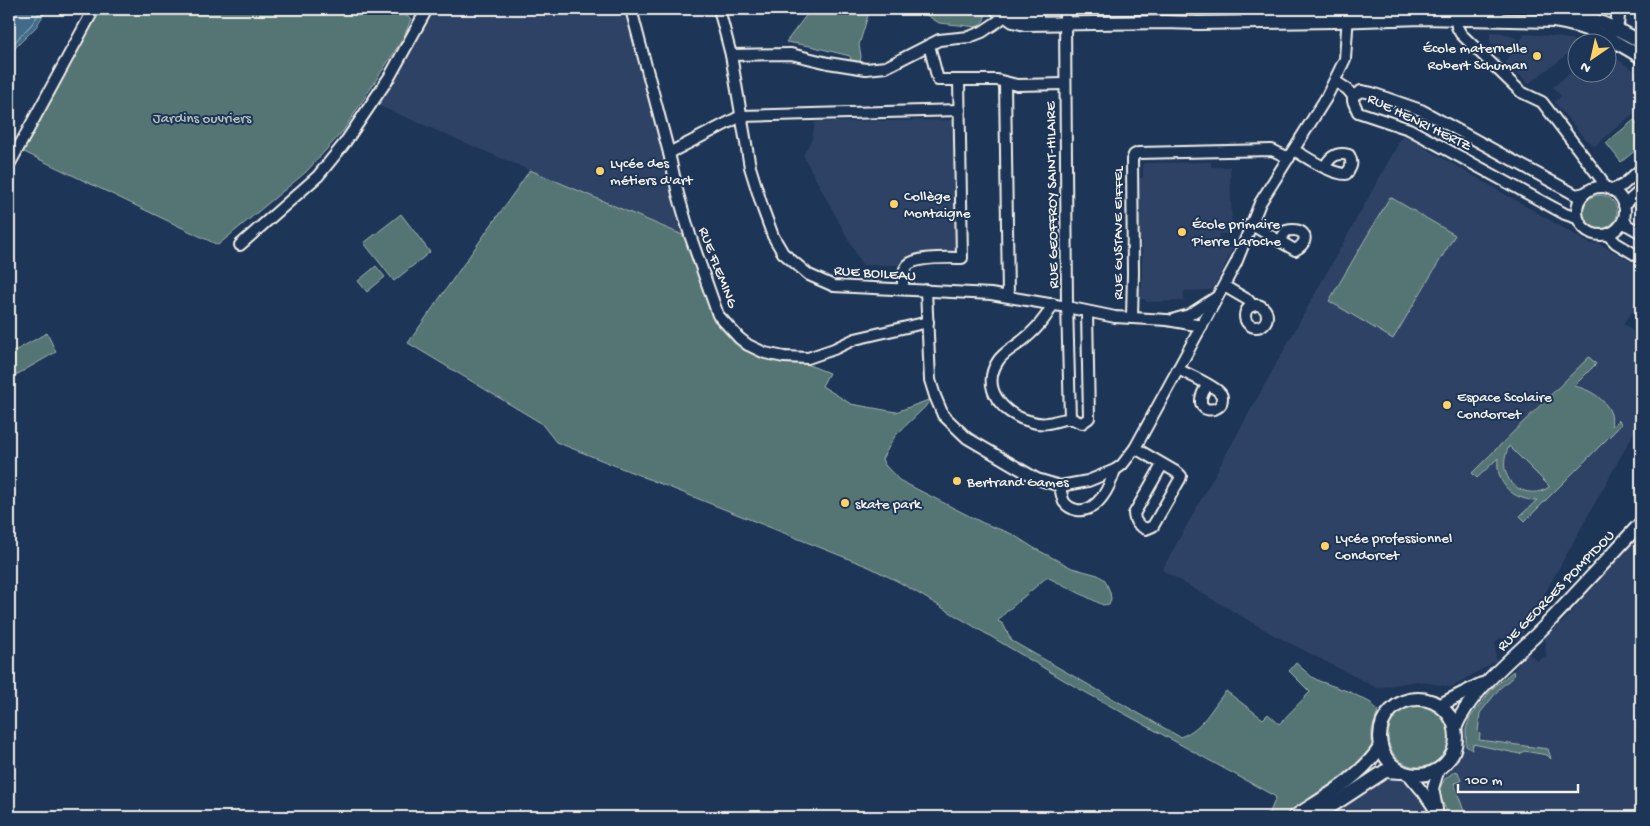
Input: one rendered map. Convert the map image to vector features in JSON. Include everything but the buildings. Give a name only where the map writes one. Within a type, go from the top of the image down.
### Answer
[{"type":"main road","points":[[1004,12],[1065,21],[1234,14],[1348,16],[1499,9]]},
{"type":"main road","points":[[1550,9],[1592,17],[1637,40]]},
{"type":"main road","points":[[1615,29],[1618,21],[1617,12]]},
{"type":"main road","points":[[1617,12],[1637,40]]},
{"type":"main road","points":[[1396,14],[1456,19],[1571,23],[1592,17]]},
{"type":"main road","points":[[1592,17],[1614,40],[1641,57]]},
{"type":"main road","name":"RUE GEORGES POMPIDOU","points":[[1456,728],[1463,712],[1490,678],[1545,626],[1641,523]]},
{"type":"main road","name":"RUE GEORGES POMPIDOU","points":[[1440,706],[1490,678]]},
{"type":"main road","points":[[1315,817],[1384,771],[1392,770],[1405,773],[1418,775],[1429,774],[1439,769],[1449,760],[1454,752],[1456,728],[1452,719],[1440,706],[1430,700],[1418,698],[1406,700],[1396,706],[1382,723],[1380,734],[1381,746],[1385,756],[1392,765],[1405,773]]},
{"type":"main road","points":[[1294,817],[1347,783],[1370,761],[1381,746]]},
{"type":"street","points":[[9,164],[94,9]]},
{"type":"street","points":[[240,245],[318,176],[344,144],[390,76],[427,9]]},
{"type":"street","name":"RUE FLEMING","points":[[631,9],[690,236],[718,315],[739,338],[758,350],[774,355],[808,358],[855,339],[928,322]]},
{"type":"street","name":"RUE BOILEAU","points":[[719,9],[731,55],[750,167],[763,209],[773,236],[783,253],[801,270],[834,286],[1008,296],[1067,306],[1087,312],[1167,320],[1202,326]]},
{"type":"street","points":[[731,55],[792,54],[828,63],[866,69],[886,66],[939,40],[969,37],[982,32],[1004,12]]},
{"type":"street","points":[[926,290],[930,380],[944,414],[967,438],[1037,479],[1060,486],[1088,482],[1115,470],[1122,465],[1135,448],[1236,263],[1250,224],[1264,196],[1292,154],[1335,81],[1345,60],[1348,16]]},
{"type":"street","points":[[1456,19],[1456,27],[1461,34],[1521,92],[1542,102],[1608,189],[1620,196],[1624,205],[1624,219],[1621,226],[1608,235],[1597,236],[1582,228],[1577,218],[1577,204],[1585,193],[1590,189],[1608,189],[1623,184],[1641,169]]},
{"type":"street","name":"RUE GEOFFROY SAINT-HILAIRE","points":[[1065,21],[1067,306],[1070,418]]},
{"type":"street","name":"RUE GEOFFROY SAINT-HILAIRE","points":[[929,45],[938,80],[997,80],[1017,85],[1065,84]]},
{"type":"street","points":[[903,289],[904,274],[908,265],[914,260],[962,258],[959,80]]},
{"type":"street","points":[[1335,81],[1347,89],[1353,96]]},
{"type":"street","points":[[1006,82],[1008,296]]},
{"type":"street","name":"RUE HENRI HERTZ","points":[[1577,218],[1564,214],[1409,129],[1358,112],[1353,96],[1361,91],[1372,93],[1421,110],[1576,195],[1585,193]]},
{"type":"street","points":[[669,153],[741,116],[960,110]]},
{"type":"street","name":"RUE GUSTAVE EIFFEL","points":[[1132,318],[1132,160],[1134,155],[1138,153],[1272,150],[1292,154]]},
{"type":"street","points":[[1292,154],[1325,167]]},
{"type":"street","points":[[1624,205],[1641,190]]},
{"type":"street","points":[[1624,219],[1627,225],[1641,233]]},
{"type":"street","points":[[1250,224],[1280,241]]},
{"type":"street","points":[[1608,235],[1616,243],[1641,258]]},
{"type":"street","points":[[1224,286],[1248,300],[1253,306]]},
{"type":"street","name":"RUE BOILEAU","points":[[1167,320],[1189,315],[1218,297]]},
{"type":"street","points":[[1053,304],[1048,315],[1037,329],[1002,356],[992,373],[992,390],[996,399],[1006,409],[1028,421],[1046,424],[1070,418],[1082,423],[1089,418],[1087,312]]},
{"type":"street","points":[[1184,323],[1189,330],[1193,344]]},
{"type":"street","points":[[1178,369],[1207,385]]},
{"type":"street","points":[[1135,448],[1181,476],[1153,526],[1146,529],[1137,524],[1134,520],[1134,514],[1162,465]]},
{"type":"street","points":[[1060,486],[1064,501],[1072,509],[1082,510],[1091,508],[1112,483],[1115,470]]},
{"type":"street","points":[[1439,769],[1433,788],[1439,815]]},
{"type":"street","points":[[1405,773],[1439,815]]},
{"type":"shaded area","name":"Lycée des métiers d'art","points":[[433,9],[628,9],[685,237],[377,105],[411,53]]},
{"type":"shaded area","name":"École maternelle Robert Schuman","points":[[1490,32],[1502,33],[1520,41],[1525,34],[1552,36],[1568,39],[1568,54],[1528,84],[1505,62],[1513,50],[1498,44],[1490,44]]},
{"type":"shaded area","points":[[1618,60],[1641,75],[1641,107],[1595,146],[1585,139],[1554,102],[1561,96],[1553,87],[1568,74],[1568,82],[1618,82]]},
{"type":"shaded area","name":"Collège Montaigne","points":[[956,120],[960,254],[909,255],[902,265],[862,265],[803,155],[812,139],[815,122]]},
{"type":"shaded area","name":"Espace Scolaire Condorcet","points":[[1403,135],[1591,244],[1598,243],[1641,267],[1641,302],[1623,323],[1641,337],[1641,420],[1519,640],[1500,638],[1495,643],[1496,661],[1451,687],[1417,681],[1377,688],[1272,634],[1162,570]]},
{"type":"shaded area","name":"École primaire Pierre Laroche","points":[[1211,162],[1211,167],[1230,167],[1232,230],[1228,231],[1228,234],[1219,234],[1219,247],[1233,248],[1215,286],[1211,290],[1184,291],[1184,301],[1146,302],[1145,299],[1139,299],[1139,289],[1142,288],[1142,241],[1136,241],[1135,178],[1143,178],[1143,163]]},
{"type":"shaded area","points":[[1641,534],[1641,817],[1321,817],[1382,776],[1425,782],[1438,778],[1449,770],[1458,760],[1463,748],[1463,725],[1466,716],[1479,699],[1513,671],[1524,657],[1530,654],[1537,661],[1546,656],[1545,638],[1557,625],[1563,622]]},
{"type":"green space","name":"Jardins ouvriers","points":[[101,9],[397,9],[411,19],[404,37],[343,131],[306,172],[218,245],[22,151]]},
{"type":"green space","points":[[811,9],[870,9],[859,45],[860,64],[851,62],[850,56],[786,42]]},
{"type":"green space","points":[[917,9],[986,9],[987,11],[984,20],[978,27],[939,23]]},
{"type":"green space","points":[[1634,120],[1641,129],[1641,146],[1621,162],[1606,143]]},
{"type":"green space","points":[[530,170],[685,236],[709,308],[723,330],[746,349],[757,355],[777,360],[804,363],[829,373],[822,386],[851,404],[896,412],[931,399],[895,436],[882,459],[885,465],[899,480],[983,523],[1012,534],[1072,568],[1098,575],[1105,580],[1110,592],[1111,599],[1109,604],[1103,605],[1047,577],[998,621],[1003,624],[1012,641],[1180,737],[1195,729],[1201,723],[1226,691],[1263,719],[1268,714],[1279,724],[1310,692],[1289,671],[1296,663],[1312,677],[1350,692],[1371,703],[1378,711],[1372,730],[1372,743],[1369,755],[1339,781],[1286,817],[1257,817],[1270,812],[1276,797],[1074,686],[899,582],[869,567],[556,442],[541,423],[408,343]]},
{"type":"green space","points":[[1600,195],[1607,196],[1612,200],[1616,205],[1616,219],[1612,224],[1607,228],[1600,229],[1593,228],[1588,224],[1584,219],[1583,212],[1584,205],[1588,200],[1593,196]]},
{"type":"green space","points":[[1390,197],[1455,235],[1393,339],[1329,301]]},
{"type":"green space","points":[[401,214],[430,252],[394,281],[364,243]]},
{"type":"green space","points":[[376,266],[385,277],[367,292],[358,281]]},
{"type":"green space","points":[[47,333],[56,352],[9,379],[9,354]]},
{"type":"green space","points":[[1589,357],[1596,364],[1574,386],[1591,392],[1605,403],[1611,414],[1612,426],[1618,420],[1622,424],[1525,521],[1520,516],[1537,500],[1528,500],[1513,494],[1507,489],[1499,475],[1498,458],[1477,478],[1472,473]],"holes":[[[1509,446],[1549,486],[1537,492],[1530,492],[1524,491],[1513,484],[1506,473],[1505,466]]]},
{"type":"green space","points":[[1513,671],[1514,676],[1500,688],[1480,713],[1479,740],[1548,749],[1551,759],[1547,755],[1524,751],[1520,754],[1473,744],[1472,750],[1466,746],[1466,729],[1470,718],[1493,688]]},
{"type":"green space","points":[[1413,705],[1425,705],[1441,714],[1448,724],[1450,736],[1448,748],[1441,758],[1425,767],[1413,767],[1402,762],[1393,753],[1388,742],[1388,730],[1393,719],[1402,710]]},
{"type":"green space","points":[[1455,771],[1458,772],[1461,781],[1454,783],[1466,817],[1449,817],[1438,791],[1445,779]]},
{"type":"water","points":[[9,9],[47,9],[36,27],[15,48],[9,58]]},
{"type":"place","name":"École maternelle Robert Schuman","points":[[1537,56]]},
{"type":"place","name":"Lycée des métiers d'art","points":[[600,171]]},
{"type":"place","name":"Collège Montaigne","points":[[894,204]]},
{"type":"place","name":"École primaire Pierre Laroche","points":[[1182,232]]},
{"type":"place","name":"Espace Scolaire Condorcet","points":[[1447,405]]},
{"type":"place","name":"Bertrand Games","points":[[957,481]]},
{"type":"place","name":"skate park","points":[[845,503]]},
{"type":"place","name":"Lycée professionnel Condorcet","points":[[1325,546]]}]
